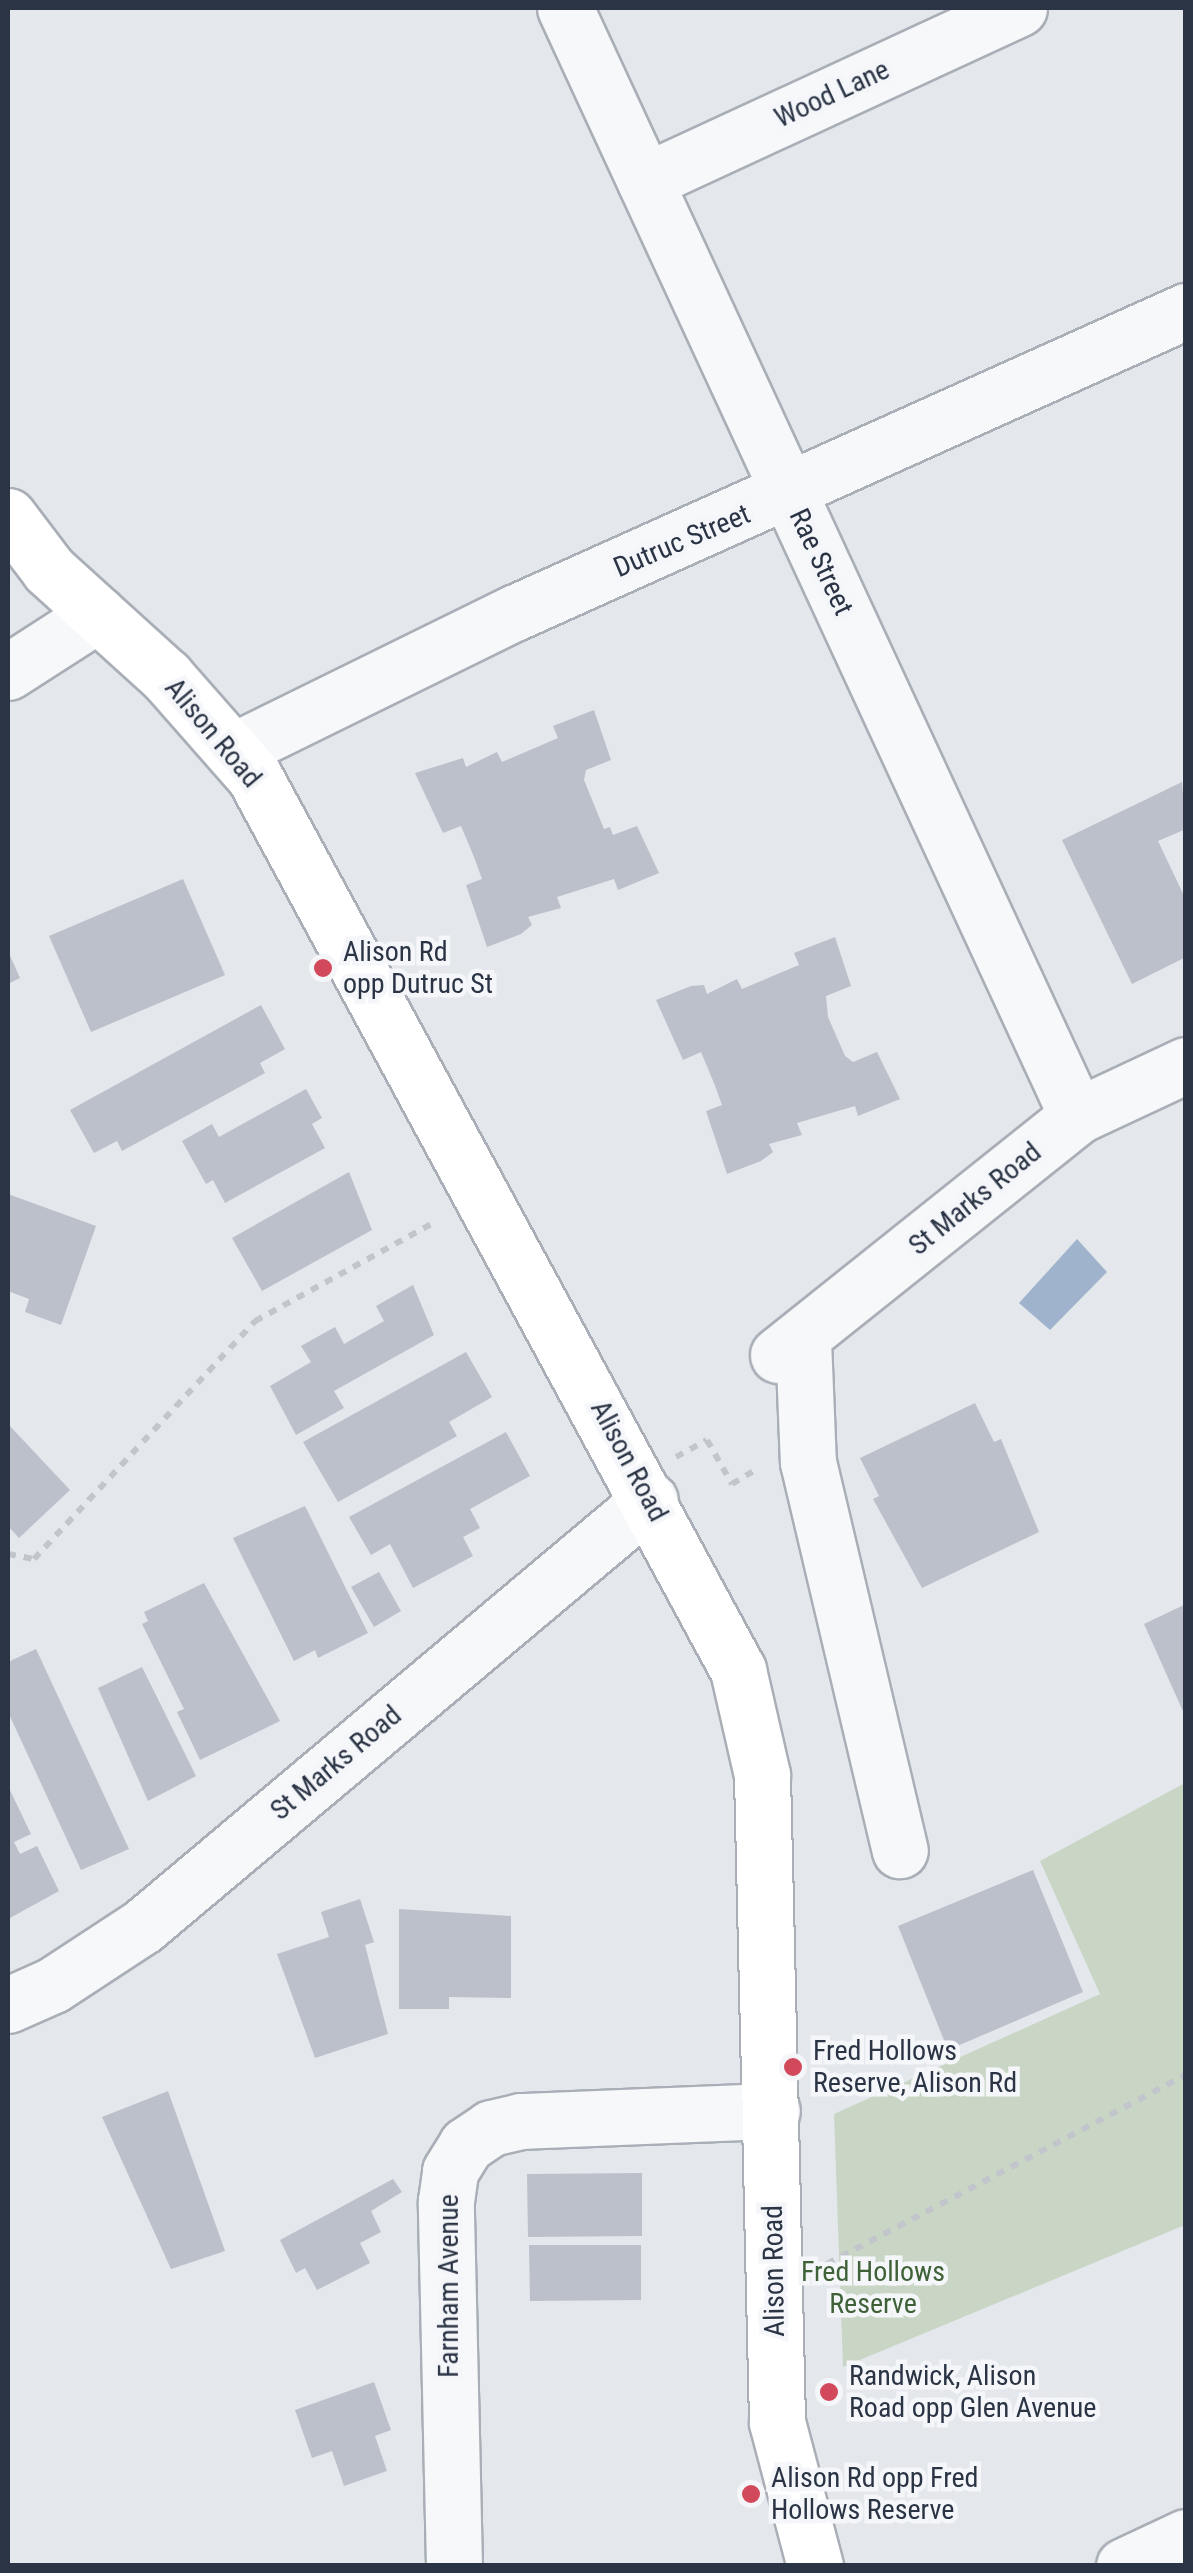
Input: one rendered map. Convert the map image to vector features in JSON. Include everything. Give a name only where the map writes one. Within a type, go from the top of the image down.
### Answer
[{"type":"main road","name":"Alison Road","points":[[8,516],[49,570],[234,750],[718,1625],[754,1725],[768,1893],[777,2422],[815,2566]]},
{"type":"street","name":"Rae Street","points":[[564,8],[1077,1116]]},
{"type":"street","name":"Wood Lane","points":[[645,181],[1019,8]]},
{"type":"street","name":"Dutruc Street","points":[[234,750],[514,613],[790,494],[1186,311]]},
{"type":"street","points":[[8,672],[98,614]]},
{"type":"street","name":"St Marks Road","points":[[900,1850],[808,1462],[791,1348],[1077,1116],[1186,1065]]},
{"type":"street","name":"St Marks Road","points":[[8,2005],[53,1985],[143,1926],[650,1500]]},
{"type":"street","name":"Farnham Avenue","points":[[454,2566],[446,2201],[450,2170],[466,2145],[491,2128],[521,2121],[772,2111]]},
{"type":"street","points":[[1124,2566],[1186,2537]]},
{"type":"path","points":[[8,1554],[34,1559],[255,1321],[433,1224]]},
{"type":"path","points":[[707,1440],[732,1484],[769,1462]]},
{"type":"path","points":[[827,2264],[1186,2075]]},
{"type":"green space","name":"Fred Hollows Reserve","points":[[1185,1783],[1185,2225],[843,2367],[834,2114],[1100,1994],[1040,1861]]},
{"type":"water","points":[[1077,1239],[1107,1272],[1050,1330],[1019,1303]]},
{"type":"building","points":[[594,710],[611,760],[586,770],[584,780],[604,829],[610,827],[613,835],[637,826],[659,873],[618,890],[614,879],[557,897],[561,908],[528,917],[532,925],[521,934],[487,947],[466,885],[482,879],[474,857],[461,826],[443,833],[415,773],[463,758],[466,767],[497,752],[502,762],[558,738],[553,726]]},
{"type":"building","points":[[1182,782],[1186,829],[1158,841],[1186,900],[1186,957],[1132,984],[1062,840]]},
{"type":"building","points":[[183,879],[225,975],[91,1032],[49,936]]},
{"type":"building","points":[[835,937],[851,986],[826,996],[828,1017],[845,1056],[853,1062],[877,1052],[900,1099],[858,1116],[855,1106],[797,1123],[802,1135],[769,1144],[773,1152],[761,1161],[727,1174],[706,1111],[722,1105],[714,1083],[701,1052],[683,1060],[656,1000],[691,986],[704,985],[707,994],[737,979],[742,989],[799,965],[794,953]]},
{"type":"building","points":[[8,951],[20,978],[8,984]]},
{"type":"building","points":[[261,1005],[285,1049],[260,1063],[265,1073],[122,1151],[117,1141],[94,1153],[70,1110]]},
{"type":"building","points":[[306,1089],[322,1118],[312,1124],[325,1148],[225,1203],[213,1180],[206,1184],[182,1141],[212,1124],[219,1137]]},
{"type":"building","points":[[349,1172],[372,1230],[262,1291],[232,1238]]},
{"type":"building","points":[[8,1194],[96,1226],[61,1325],[25,1312],[29,1299],[8,1291]]},
{"type":"building","points":[[413,1285],[434,1335],[334,1391],[344,1408],[296,1435],[270,1386],[311,1362],[301,1346],[335,1327],[344,1344],[384,1321],[376,1306]]},
{"type":"building","points":[[466,1352],[492,1397],[449,1422],[457,1436],[338,1502],[303,1442]]},
{"type":"building","points":[[975,1403],[994,1442],[1001,1439],[1039,1532],[922,1588],[873,1499],[879,1496],[860,1458]]},
{"type":"building","points":[[8,1424],[70,1490],[19,1538],[8,1526]]},
{"type":"building","points":[[506,1432],[530,1476],[470,1509],[480,1528],[463,1537],[473,1556],[413,1588],[390,1544],[371,1555],[349,1517]]},
{"type":"building","points":[[305,1506],[368,1633],[318,1658],[315,1650],[294,1661],[233,1538]]},
{"type":"building","points":[[379,1572],[401,1611],[374,1627],[351,1587]]},
{"type":"building","points":[[204,1583],[280,1721],[200,1760],[177,1712],[184,1709],[142,1624],[148,1621],[144,1612]]},
{"type":"building","points":[[1186,1604],[1186,1718],[1144,1624]]},
{"type":"building","points":[[36,1649],[129,1849],[81,1870],[8,1712],[8,1662]]},
{"type":"building","points":[[142,1667],[196,1776],[148,1801],[98,1688]]},
{"type":"building","points":[[8,1786],[31,1834],[14,1842],[20,1854],[37,1846],[59,1891],[10,1918]]},
{"type":"building","points":[[1033,1870],[1083,1992],[948,2050],[898,1926]]},
{"type":"building","points":[[360,1899],[374,1942],[365,1945],[388,2034],[315,2058],[277,1954],[329,1937],[321,1912]]},
{"type":"building","points":[[399,1909],[511,1916],[511,1998],[449,1997],[449,2009],[399,2009]]},
{"type":"building","points":[[168,2091],[225,2251],[171,2269],[102,2117]]},
{"type":"building","points":[[642,2173],[642,2236],[528,2237],[527,2174]]},
{"type":"building","points":[[393,2179],[402,2192],[371,2211],[381,2232],[360,2243],[370,2263],[317,2290],[305,2268],[296,2273],[280,2240]]},
{"type":"building","points":[[529,2245],[641,2245],[641,2300],[530,2301]]},
{"type":"building","points":[[374,2382],[391,2430],[375,2436],[387,2471],[344,2486],[332,2451],[312,2458],[295,2410]]},
{"type":"place","name":"Alison Rd opp Dutruc St","points":[[323,968]]},
{"type":"place","name":"Fred Hollows Reserve, Alison Rd","points":[[793,2067]]},
{"type":"place","name":"Randwick, Alison Road opp Glen Avenue","points":[[829,2392]]},
{"type":"place","name":"Alison Rd opp Fred Hollows Reserve","points":[[751,2494]]}]
